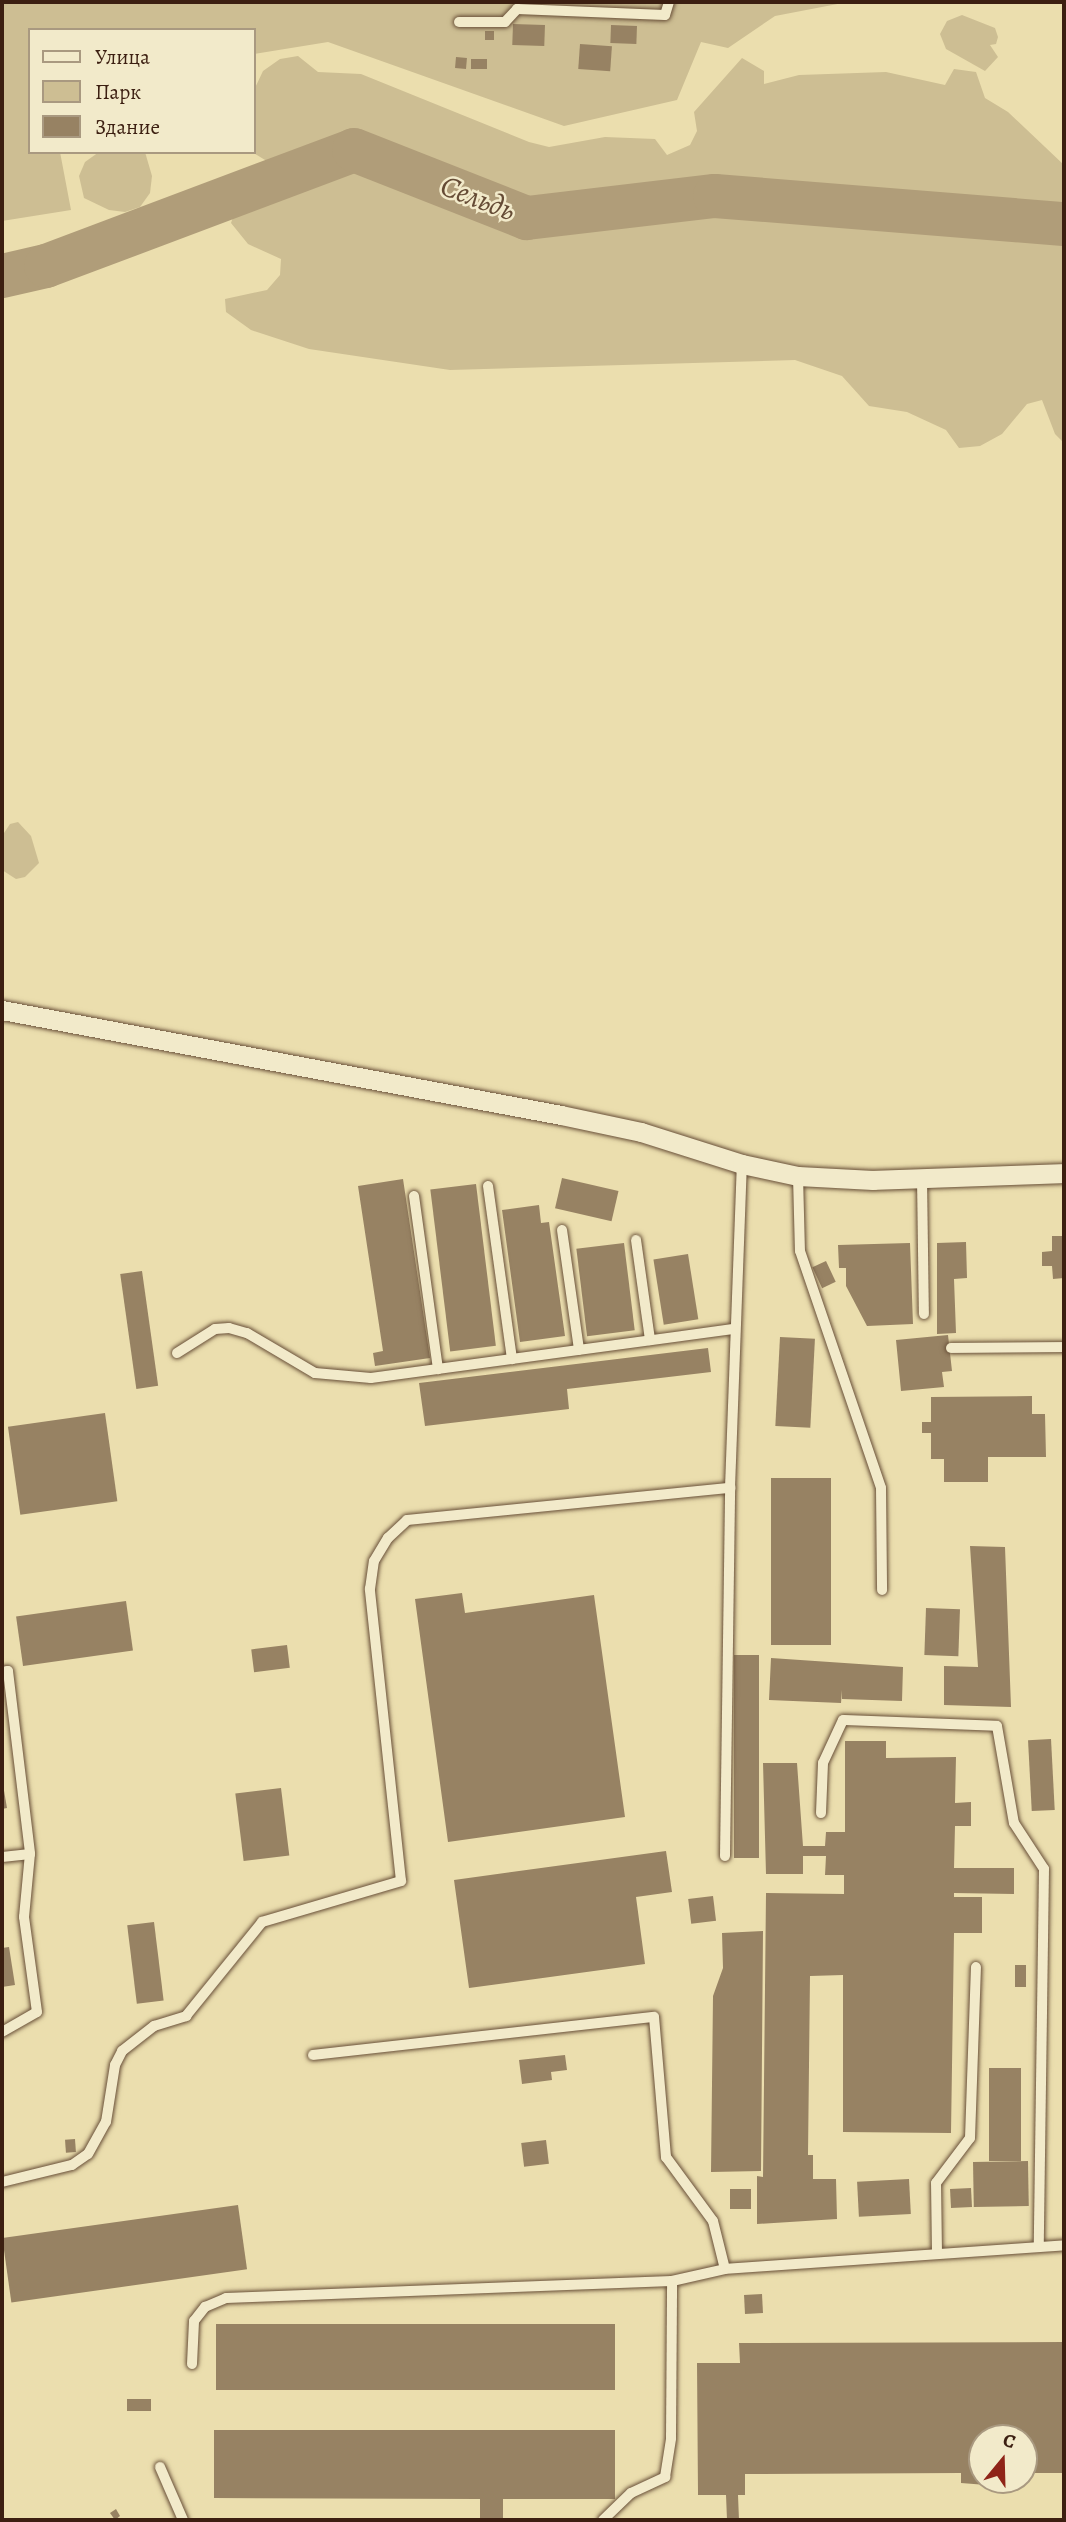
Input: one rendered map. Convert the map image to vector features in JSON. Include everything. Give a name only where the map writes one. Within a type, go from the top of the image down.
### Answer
[{"type":"street","points":[[2,1010],[561,1115],[641,1132],[741,1164],[798,1176],[922,1178],[1064,1173]]},
{"type":"lane","points":[[459,22],[505,22],[517,9],[665,15],[669,2]]},
{"type":"lane","points":[[725,1856],[730,1488],[741,1164]]},
{"type":"lane","points":[[798,1176],[800,1251],[881,1488],[882,1590]]},
{"type":"lane","points":[[922,1178],[924,1314]]},
{"type":"lane","points":[[488,1185],[512,1359]]},
{"type":"lane","points":[[414,1196],[438,1369]]},
{"type":"lane","points":[[562,1230],[579,1350]]},
{"type":"lane","points":[[636,1240],[650,1340]]},
{"type":"lane","points":[[177,1353],[215,1329],[229,1328],[247,1332],[315,1373],[371,1378],[735,1329]]},
{"type":"lane","points":[[951,1348],[1064,1347]]},
{"type":"lane","points":[[2,2182],[72,2165],[88,2154],[106,2122],[115,2065],[122,2051],[154,2026],[186,2016],[262,1922],[401,1881],[370,1589],[374,1561],[388,1538],[407,1520],[730,1488]]},
{"type":"lane","points":[[2,1672],[8,1671],[30,1854],[24,1917],[37,2012],[2,2032]]},
{"type":"lane","points":[[821,1813],[823,1763],[843,1720],[998,1726],[1014,1823],[1044,1869],[1039,2245]]},
{"type":"lane","points":[[2,1857],[30,1854]]},
{"type":"lane","points":[[937,2253],[936,2183],[970,2138],[976,1967]]},
{"type":"lane","points":[[313,2055],[654,2017],[667,2157],[713,2221],[725,2269]]},
{"type":"lane","points":[[192,2364],[194,2321],[205,2307],[226,2298],[672,2281],[725,2269],[1064,2245]]},
{"type":"lane","points":[[603,2520],[631,2493],[665,2477],[671,2438],[672,2281]]},
{"type":"lane","points":[[160,2468],[183,2520]]},
{"type":"green space","points":[[2,2],[848,2],[775,16],[728,48],[701,42],[677,100],[564,126],[328,42],[256,54],[256,28],[28,28],[28,154],[60,154],[71,210],[2,221]]},
{"type":"green space","points":[[962,15],[995,28],[998,37],[996,44],[990,45],[998,57],[985,71],[946,49],[940,34],[947,21]]},
{"type":"green space","points":[[298,56],[318,72],[361,74],[529,142],[549,147],[605,137],[655,139],[667,155],[690,145],[697,131],[694,112],[742,58],[764,71],[764,84],[799,75],[886,72],[945,85],[954,69],[976,72],[985,98],[1008,112],[1064,165],[1064,443],[1055,434],[1042,400],[1027,404],[1002,434],[980,446],[959,448],[946,430],[907,412],[869,406],[842,376],[795,360],[450,370],[309,349],[251,330],[226,312],[225,299],[267,290],[280,275],[281,259],[248,244],[231,223],[237,205],[272,174],[270,163],[255,154],[256,86],[263,71],[280,59]]},
{"type":"green space","points":[[96,154],[146,154],[152,176],[150,193],[140,207],[125,212],[109,210],[84,198],[79,176],[85,162]]},
{"type":"green space","points":[[18,822],[31,836],[39,863],[25,877],[16,879],[2,870],[2,836],[10,824]]},
{"type":"building","points":[[513,24],[545,25],[544,46],[512,45]]},
{"type":"building","points":[[611,25],[637,26],[636,44],[610,43]]},
{"type":"building","points":[[485,31],[494,31],[494,40],[485,40]]},
{"type":"building","points":[[580,44],[612,46],[610,71],[578,69]]},
{"type":"building","points":[[456,57],[467,58],[466,69],[455,68]]},
{"type":"building","points":[[471,59],[487,59],[487,69],[471,69]]},
{"type":"building","points":[[562,1178],[619,1191],[612,1221],[555,1208]]},
{"type":"building","points":[[403,1179],[430,1358],[375,1366],[373,1353],[383,1351],[358,1186]]},
{"type":"building","points":[[476,1184],[496,1346],[450,1351],[430,1190]]},
{"type":"building","points":[[539,1205],[541,1223],[549,1222],[565,1336],[520,1342],[502,1210]]},
{"type":"building","points":[[1052,1236],[1064,1236],[1064,1278],[1053,1279],[1052,1266],[1042,1266],[1042,1252],[1052,1251]]},
{"type":"building","points":[[966,1242],[967,1278],[954,1279],[956,1333],[937,1334],[937,1243]]},
{"type":"building","points":[[624,1243],[635,1330],[587,1336],[576,1249]]},
{"type":"building","points":[[910,1243],[913,1324],[867,1326],[846,1286],[846,1268],[839,1268],[838,1245]]},
{"type":"building","points":[[688,1254],[698,1319],[664,1325],[653,1259]]},
{"type":"building","points":[[826,1261],[836,1282],[822,1288],[812,1267]]},
{"type":"building","points":[[142,1271],[158,1386],[136,1389],[120,1274]]},
{"type":"building","points":[[948,1335],[952,1371],[942,1372],[944,1387],[901,1391],[896,1340]]},
{"type":"building","points":[[780,1337],[815,1339],[810,1428],[775,1426]]},
{"type":"building","points":[[708,1348],[711,1372],[567,1389],[569,1409],[425,1426],[419,1383]]},
{"type":"building","points":[[1032,1396],[1032,1414],[1045,1414],[1046,1457],[988,1457],[988,1482],[944,1482],[944,1459],[931,1459],[931,1433],[922,1433],[922,1422],[931,1422],[931,1397]]},
{"type":"building","points":[[105,1413],[117,1501],[20,1515],[8,1427]]},
{"type":"building","points":[[771,1478],[831,1478],[831,1645],[771,1645]]},
{"type":"building","points":[[970,1546],[1005,1547],[1011,1707],[944,1705],[944,1666],[978,1667]]},
{"type":"building","points":[[462,1593],[465,1613],[594,1595],[625,1817],[448,1842],[415,1599]]},
{"type":"building","points":[[126,1601],[133,1651],[23,1666],[16,1616]]},
{"type":"building","points":[[926,1608],[960,1609],[958,1656],[924,1655]]},
{"type":"building","points":[[287,1645],[290,1668],[254,1672],[251,1649]]},
{"type":"building","points":[[734,1655],[759,1655],[759,1858],[734,1858]]},
{"type":"building","points":[[771,1658],[903,1667],[902,1701],[842,1699],[842,1690],[841,1703],[769,1700]]},
{"type":"building","points":[[1051,1739],[1055,1810],[1032,1811],[1028,1740]]},
{"type":"building","points":[[845,1741],[886,1741],[886,1758],[956,1757],[955,1803],[971,1802],[971,1826],[955,1826],[954,1868],[1014,1868],[1014,1894],[954,1893],[954,1897],[982,1897],[982,1933],[954,1933],[951,2133],[843,2132],[843,1975],[810,1976],[808,2155],[813,2155],[813,2179],[836,2179],[837,2219],[757,2224],[757,2176],[763,2177],[766,1893],[844,1894],[844,1875],[825,1875],[826,1856],[803,1856],[803,1874],[766,1874],[763,1763],[797,1763],[803,1846],[825,1846],[826,1832],[845,1832]]},
{"type":"building","points":[[2,1779],[7,1808],[2,1809]]},
{"type":"building","points":[[281,1788],[289,1855],[244,1861],[235,1794]]},
{"type":"building","points":[[666,1851],[672,1892],[636,1897],[645,1964],[469,1988],[454,1880]]},
{"type":"building","points":[[713,1896],[716,1921],[691,1924],[688,1899]]},
{"type":"building","points":[[154,1922],[164,2000],[137,2004],[127,1925]]},
{"type":"building","points":[[763,1931],[761,2171],[711,2172],[713,1996],[723,1968],[722,1933]]},
{"type":"building","points":[[9,1947],[15,1985],[2,1987],[2,1948]]},
{"type":"building","points":[[1015,1965],[1026,1965],[1026,1987],[1015,1987]]},
{"type":"building","points":[[565,2055],[567,2070],[551,2072],[552,2080],[522,2084],[519,2060]]},
{"type":"building","points":[[989,2068],[1021,2068],[1021,2161],[989,2161]]},
{"type":"building","points":[[75,2139],[76,2152],[66,2153],[65,2140]]},
{"type":"building","points":[[546,2140],[549,2164],[524,2167],[521,2143]]},
{"type":"building","points":[[1028,2161],[1029,2206],[974,2207],[973,2162]]},
{"type":"building","points":[[909,2179],[911,2214],[859,2217],[857,2182]]},
{"type":"building","points":[[971,2188],[972,2207],[951,2208],[950,2189]]},
{"type":"building","points":[[730,2189],[751,2189],[751,2209],[730,2209]]},
{"type":"building","points":[[238,2205],[247,2269],[11,2302],[2,2238]]},
{"type":"building","points":[[762,2294],[763,2313],[745,2314],[744,2295]]},
{"type":"building","points":[[216,2324],[615,2324],[615,2390],[216,2390]]},
{"type":"building","points":[[1064,2342],[1064,2473],[1038,2473],[1038,2424],[968,2424],[968,2484],[961,2483],[961,2473],[745,2474],[745,2495],[738,2495],[739,2520],[727,2520],[726,2495],[698,2495],[697,2363],[740,2363],[739,2343]]},
{"type":"building","points":[[127,2399],[151,2399],[151,2411],[127,2411]]},
{"type":"building","points":[[214,2430],[615,2430],[615,2499],[503,2499],[503,2520],[480,2520],[480,2499],[214,2498]]},
{"type":"building","points":[[116,2509],[120,2516],[115,2520],[110,2513]]},
{"type":"waterway","name":"Сельдь","points":[[2,276],[46,266],[354,150],[527,218],[715,196],[1064,224]]}]
